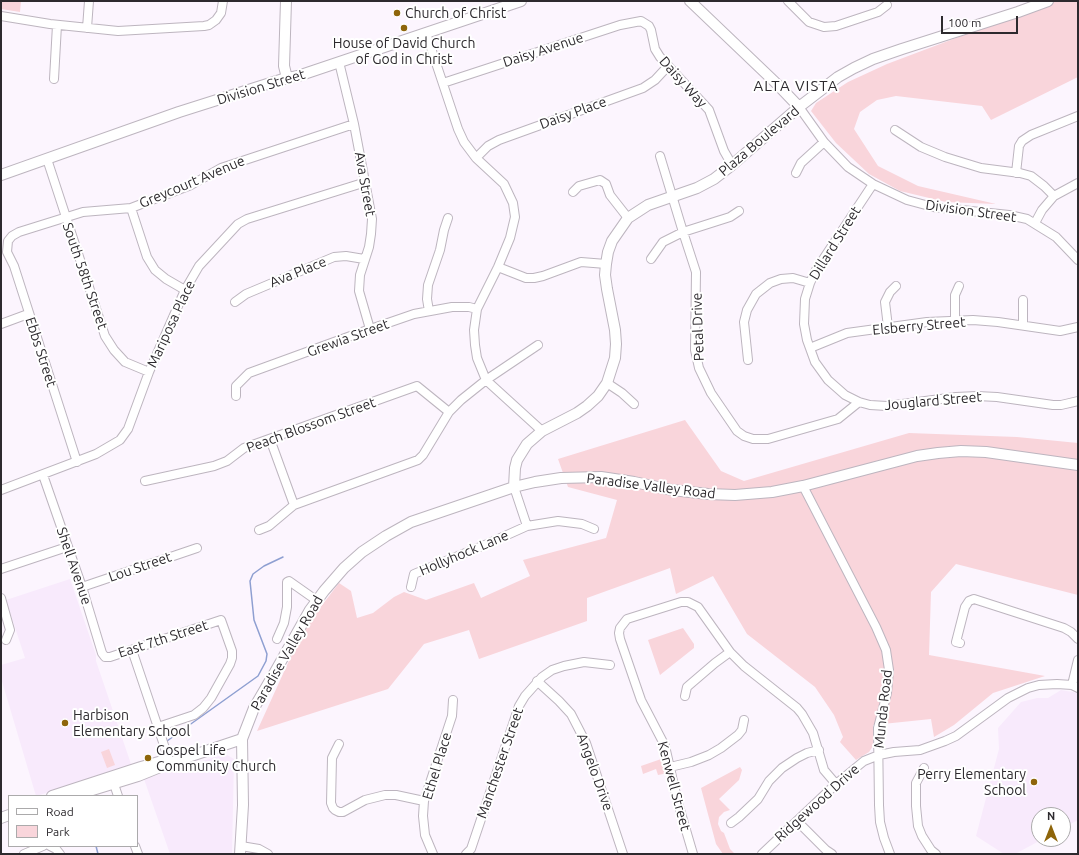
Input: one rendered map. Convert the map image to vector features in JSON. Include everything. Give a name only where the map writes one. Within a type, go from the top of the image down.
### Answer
[{"type":"main road","points":[[286,1],[284,66],[287,78]]},
{"type":"main road","name":"Division Street","points":[[1,175],[178,112],[287,78],[298,76],[521,1]]},
{"type":"main road","name":"Division Street","points":[[690,1],[778,85],[799,108]]},
{"type":"main road","name":"Plaza Boulevard","points":[[514,487],[515,468],[520,455],[527,444],[542,431],[577,413],[587,406],[598,396],[607,383],[616,358],[616,344],[615,330],[606,282],[606,264],[612,240],[628,218],[648,205],[697,188],[714,179],[838,77],[873,59],[1048,1]]},
{"type":"main road","name":"Paradise Valley Road","points":[[242,740],[254,708],[316,600],[344,568],[362,552],[411,522],[514,487],[561,478],[585,477],[634,482],[672,490],[735,495],[772,492],[803,486],[918,456],[961,451],[1008,454],[1078,465]]},
{"type":"main road","points":[[56,795],[150,772],[170,763],[242,740],[243,805],[240,850]]},
{"type":"main road","points":[[76,795],[113,780]]},
{"type":"street","points":[[88,28],[89,1]]},
{"type":"street","points":[[1,16],[57,25],[118,32],[209,25],[221,14],[223,1]]},
{"type":"street","points":[[788,1],[809,22],[824,27],[836,26],[878,12],[887,5]]},
{"type":"street","name":"Daisy Avenue","points":[[443,83],[620,25],[641,21],[644,23]]},
{"type":"street","name":"Daisy Way","points":[[644,23],[649,26],[651,30],[655,49],[668,66],[709,110],[724,151],[732,165]]},
{"type":"street","points":[[54,79],[57,25]]},
{"type":"street","points":[[426,33],[458,129],[464,142],[476,158],[504,184],[513,203],[515,217],[510,238],[498,267],[477,309],[474,330],[478,358],[486,380],[542,431]]},
{"type":"street","name":"Ava Street","points":[[339,62],[354,124],[372,219],[371,234],[360,275],[359,291],[370,329]]},
{"type":"street","name":"Daisy Place","points":[[476,158],[488,146],[499,140],[643,88],[655,80],[668,66]]},
{"type":"street","name":"Division Street","points":[[799,108],[824,142],[848,167],[873,184],[907,200],[933,207],[1010,215],[1027,220],[1035,223],[1056,237],[1078,260]]},
{"type":"street","points":[[1016,173],[1019,146],[1022,141],[1031,135],[1078,116]]},
{"type":"street","name":"Greycourt Avenue","points":[[8,241],[12,236],[19,232],[83,212],[130,208],[191,185],[220,168],[354,124]]},
{"type":"street","points":[[895,130],[921,147],[945,157],[981,168],[1031,176],[1037,179],[1054,196]]},
{"type":"street","points":[[796,173],[801,163],[824,142]]},
{"type":"street","name":"Petal Drive","points":[[660,156],[696,272],[696,350],[699,368],[710,393],[737,431],[744,436],[753,439],[768,439],[838,419],[859,402]]},
{"type":"street","name":"South 58th Street","points":[[47,159],[105,336],[114,350],[125,362],[149,372]]},
{"type":"street","points":[[573,192],[579,186],[600,180],[606,184],[610,194],[628,218]]},
{"type":"street","name":"Mariposa Place","points":[[1,490],[77,462],[96,454],[120,440],[128,429],[149,372],[185,290],[199,266],[238,224],[247,219],[366,182]]},
{"type":"street","points":[[1035,223],[1042,210],[1054,196],[1078,183]]},
{"type":"street","name":"Dillard Street","points":[[859,402],[845,395],[828,380],[815,362],[806,332],[804,316],[810,283],[816,270],[873,184]]},
{"type":"street","points":[[130,208],[147,257],[155,270],[166,279],[185,290]]},
{"type":"street","points":[[651,258],[663,242],[683,232],[730,217],[739,211]]},
{"type":"street","points":[[429,311],[428,285],[440,250],[448,218]]},
{"type":"street","name":"Ebbs Street","points":[[8,241],[7,252],[14,266],[28,314],[77,462]]},
{"type":"street","name":"Ava Place","points":[[235,302],[246,294],[334,257],[346,256],[364,259]]},
{"type":"street","points":[[498,267],[526,278],[534,278],[581,262],[606,264]]},
{"type":"street","points":[[748,360],[744,322],[749,304],[756,294],[770,283],[781,279],[793,278],[810,283]]},
{"type":"street","points":[[888,327],[885,302],[890,292],[896,286]]},
{"type":"street","points":[[955,321],[955,295],[959,286]]},
{"type":"street","points":[[1023,300],[1023,325]]},
{"type":"street","name":"Grewia Street","points":[[236,396],[236,386],[249,373],[370,329],[414,314],[429,311],[452,307],[469,307],[477,309]]},
{"type":"street","points":[[1,324],[28,314]]},
{"type":"street","name":"Elsberry Street","points":[[810,348],[847,333],[927,322],[998,322],[1060,331],[1078,327]]},
{"type":"street","points":[[259,530],[268,526],[294,505],[418,460],[423,455],[449,412],[461,400],[486,380],[538,345]]},
{"type":"street","points":[[607,383],[634,404]]},
{"type":"street","name":"Peach Blossom Street","points":[[144,481],[214,466],[227,461],[244,448],[416,386],[449,412]]},
{"type":"street","name":"Jouglard Street","points":[[859,402],[870,406],[887,406],[977,396],[1053,404],[1078,401]]},
{"type":"street","points":[[270,439],[294,505]]},
{"type":"street","name":"Shell Avenue","points":[[43,475],[82,587],[102,652],[105,657]]},
{"type":"street","name":"Munda Road","points":[[803,486],[876,627],[886,650],[889,670],[887,693],[878,728],[880,822],[890,854]]},
{"type":"street","name":"Hollyhock Lane","points":[[514,487],[527,526]]},
{"type":"street","name":"Hollyhock Lane","points":[[411,587],[414,574],[527,526],[558,522],[582,524],[594,529]]},
{"type":"street","points":[[1,569],[67,546]]},
{"type":"street","name":"Lou Street","points":[[82,587],[197,548]]},
{"type":"street","points":[[277,639],[284,623],[287,607],[287,582],[289,581],[316,600]]},
{"type":"street","points":[[1,598],[10,630],[6,640]]},
{"type":"street","points":[[960,642],[956,642],[964,607],[969,601],[974,599],[1064,628],[1072,632],[1078,639]]},
{"type":"street","name":"Kenwell Street","points":[[693,854],[678,803],[665,746],[641,700],[620,639],[620,628],[624,622],[631,618],[681,602],[688,602],[698,607],[730,652],[744,666],[797,708],[805,718],[813,733],[824,770],[836,784]]},
{"type":"street","name":"East 7th Street","points":[[105,657],[110,657],[132,650],[221,620],[232,651],[232,658],[211,698],[203,708],[194,715],[158,727]]},
{"type":"street","points":[[132,650],[170,763]]},
{"type":"street","points":[[685,696],[687,687],[714,663],[730,652]]},
{"type":"street","points":[[1075,686],[1078,660]]},
{"type":"street","name":"Manchester Street","points":[[466,854],[471,849],[519,706],[525,696],[537,681],[552,670],[570,664],[591,662],[610,665]]},
{"type":"street","name":"Angelo Drive","points":[[537,681],[571,714],[586,743],[623,854]]},
{"type":"street","name":"Ridgewood Drive","points":[[762,854],[836,784],[864,761],[879,755],[894,752],[920,750],[945,741],[956,736],[1008,698],[1028,688],[1039,685],[1057,684],[1075,686]]},
{"type":"street","name":"Ethel Place","points":[[433,854],[425,835],[423,816],[424,801],[452,716],[453,700]]},
{"type":"street","points":[[670,767],[691,762],[709,755],[721,748],[738,735],[742,730],[744,720]]},
{"type":"street","points":[[339,744],[332,758],[331,803],[335,810],[343,812],[365,800],[385,795],[396,795],[424,801]]},
{"type":"street","points":[[731,823],[758,799],[768,781],[782,768],[802,755],[819,750]]},
{"type":"street","points":[[924,768],[916,783],[918,826],[930,850],[936,854]]},
{"type":"street","points":[[113,780],[118,795]]},
{"type":"street","points":[[797,821],[826,850],[832,854]]},
{"type":"street","points":[[24,854],[41,847]]},
{"type":"street","points":[[53,847],[60,854]]},
{"type":"street","points":[[240,850],[259,849],[268,854]]},
{"type":"shaded area","name":"Harbison Elementary School","points":[[70,579],[132,767],[36,795],[1,678],[1,665],[25,658],[6,600]]},
{"type":"shaded area","name":"Perry Elementary School","points":[[1061,690],[1078,693],[1078,820],[1071,824],[1071,807],[1031,807],[1031,845],[1015,854],[1004,854],[976,836],[999,749],[998,728],[1021,702],[1037,698],[1048,698]]},
{"type":"shaded area","points":[[222,755],[227,755],[234,759],[232,854],[170,854],[144,779]]},
{"type":"green space","points":[[1,1],[21,1],[20,12],[1,9]]},
{"type":"green space","points":[[1054,1],[1078,1],[1078,77],[991,120],[982,106],[896,96],[877,100],[860,112],[854,129],[878,166],[918,186],[996,204],[946,202],[900,191],[869,174],[836,143],[811,111],[816,103],[848,82],[887,64]]},
{"type":"green space","points":[[685,420],[721,471],[744,481],[909,433],[1017,437],[1078,443],[1078,595],[956,564],[931,592],[929,655],[1045,676],[993,693],[954,725],[934,737],[931,719],[873,725],[873,746],[869,752],[856,760],[840,742],[843,737],[834,715],[815,687],[747,634],[713,576],[676,594],[670,568],[587,598],[587,621],[479,659],[469,630],[424,644],[388,689],[257,731],[303,630],[339,583],[351,591],[357,618],[373,613],[394,597],[404,592],[426,600],[474,583],[481,598],[530,576],[523,560],[606,538],[617,500],[568,487],[558,459]]},
{"type":"green space","points":[[683,628],[694,644],[694,648],[660,675],[648,640]]},
{"type":"green space","points":[[109,749],[115,765],[107,768],[101,752]]},
{"type":"green space","points":[[664,758],[668,773],[658,775],[656,769],[643,774],[641,766]]},
{"type":"green space","points":[[740,767],[742,770],[739,780],[719,799],[730,810],[724,812],[719,817],[718,824],[721,831],[724,833],[730,849],[735,854],[723,854],[716,844],[701,788]]},
{"type":"waterway","points":[[167,741],[258,676],[266,661],[267,654],[254,620],[250,581],[253,574],[264,566],[283,557]]},
{"type":"waterway","points":[[96,847],[98,854]]},
{"type":"place","name":"Church of Christ","points":[[397,13]]},
{"type":"place","name":"House of David Church of God in Christ","points":[[404,28]]},
{"type":"place","name":"Harbison Elementary School","points":[[65,723]]},
{"type":"place","name":"Gospel Life Community Church","points":[[148,758]]},
{"type":"place","name":"Perry Elementary School","points":[[1034,782]]},
{"type":"district","name":"ALTA VISTA","points":[[796,86]]}]
